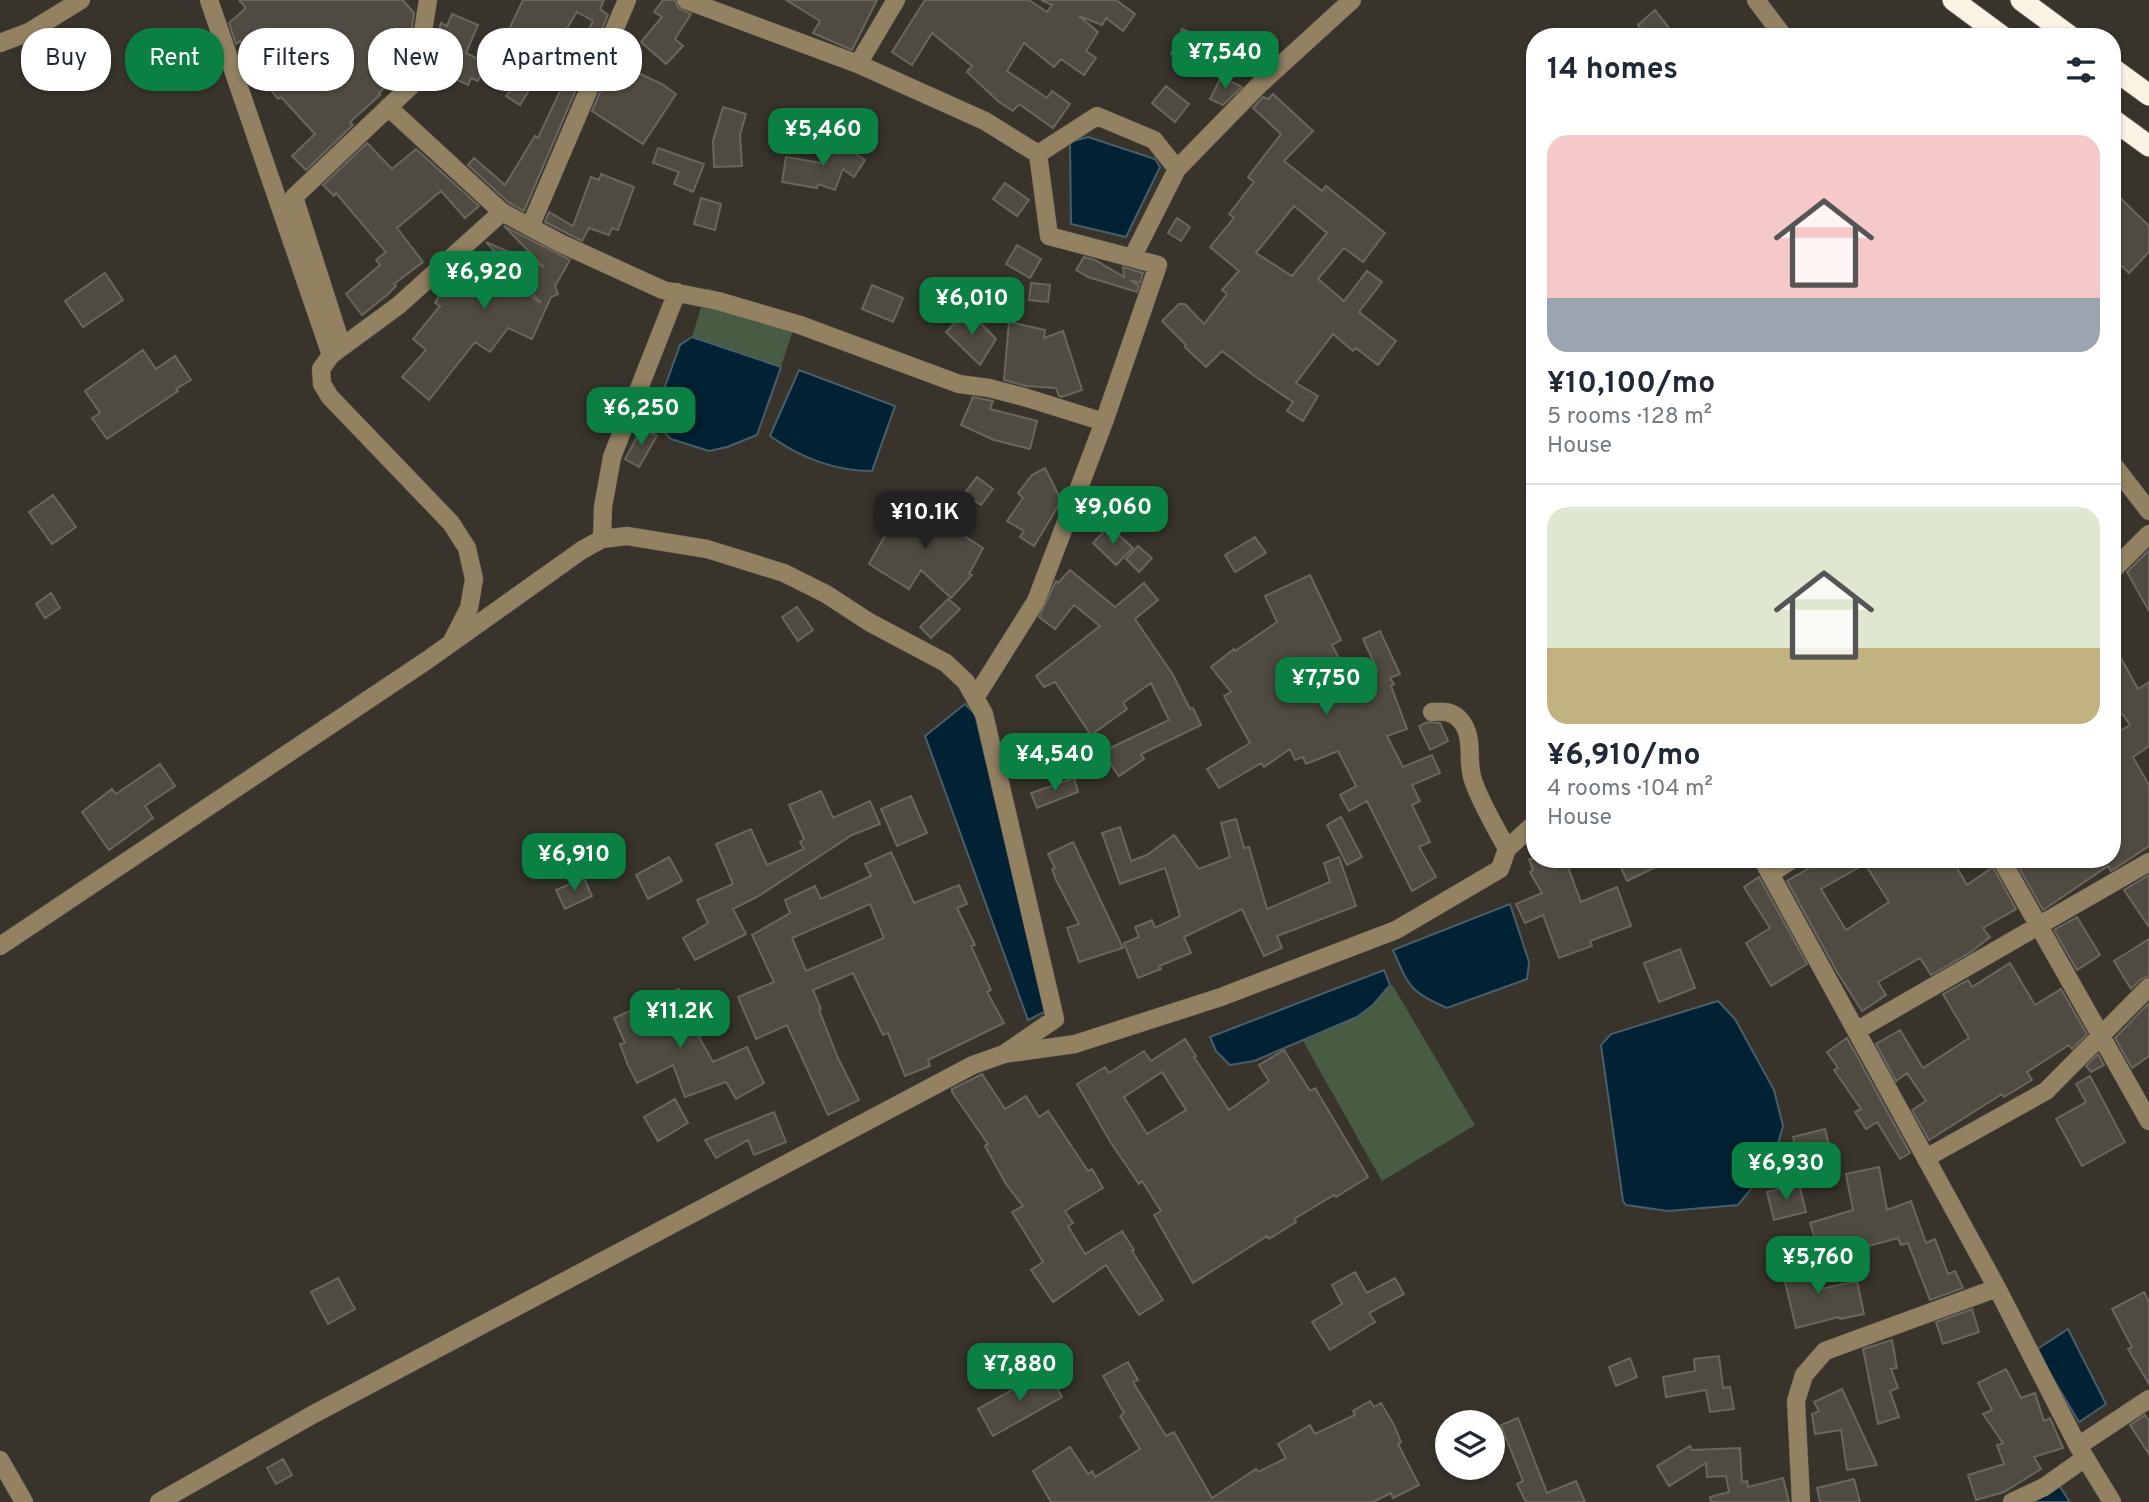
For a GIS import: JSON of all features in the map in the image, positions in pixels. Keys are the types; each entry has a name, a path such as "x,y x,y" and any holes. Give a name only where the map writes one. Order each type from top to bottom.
{"highway":[{"path":"1953,0 1991,28"},
{"path":"2021,0 2059,28"},
{"path":"2121,75 2149,95"},
{"path":"2121,126 2149,146"}],"street":[{"path":"0,43 29,32 81,0"},
{"path":"209,0 337,351"},
{"path":"337,351 294,197 415,82 428,0"},
{"path":"530,227 627,0"},
{"path":"686,0 858,64 985,121 1038,154"},
{"path":"858,64 896,0"},
{"path":"1132,258 1177,170 1260,84 1352,0"},
{"path":"1756,0 1777,28"},
{"path":"388,107 502,212 663,290 718,301 800,325 958,384 1024,397 1104,422"},
{"path":"1038,154 1097,116 1154,140 1177,170"},
{"path":"975,698 1036,601 1104,422 1158,265 1049,236 1038,154"},
{"path":"451,644 469,608 474,579 467,548 451,523 330,397 322,384 321,369 337,351 399,305 502,212"},
{"path":"602,539 603,507 612,457 677,292"},
{"path":"2121,475 2149,511"},
{"path":"2121,562 2149,534"},
{"path":"0,946 451,644 582,550 602,539 627,536 708,549 785,573 946,663 966,682 984,714 1055,1019 1004,1054"},
{"path":"1432,712 1448,711 1462,722 1470,740 1472,777 1507,849"},
{"path":"159,1502 312,1415 973,1065 1004,1054 1074,1044 1221,997 1396,930 1500,869 1507,849 1526,831"},
{"path":"1856,1031 2149,862"},
{"path":"1767,868 1997,1288 2082,1452 2112,1502"},
{"path":"2006,868 2149,1121"},
{"path":"1926,1158 2046,1091 2149,987"},
{"path":"1801,1502 1796,1401 1804,1375 1825,1352 1997,1288"},
{"path":"2012,1502 2044,1487 2082,1452 2149,1399"},
{"path":"0,1460 24,1502"}],"green space":[{"path":"707,288 797,318 781,367 692,337"},
{"path":"1390,985 1475,1125 1382,1181 1303,1041 1357,1017 1373,1005"}],"water":[{"path":"1088,137 1155,159 1160,167 1126,237 1071,224 1070,142"},
{"path":"692,337 781,367 757,435 709,451 671,439 656,424 654,417 680,345"},
{"path":"799,370 895,406 872,471 844,469 818,462 770,436"},
{"path":"965,704 975,714 1046,1011 1028,1020 925,736"},
{"path":"1510,904 1529,962 1527,979 1447,1008 1412,987 1393,950"},
{"path":"1384,970 1390,985 1373,1005 1357,1017 1254,1061 1230,1065 1216,1051 1210,1037"},
{"path":"1718,1001 1735,1019 1774,1090 1783,1126 1773,1161 1738,1205 1668,1211 1626,1205 1623,1201 1601,1045 1611,1034"},
{"path":"2068,1329 2106,1404 2079,1422 2036,1350"},
{"path":"2058,1484 2070,1502 2028,1502"}],"building":[{"path":"239,0 403,0 414,13 412,28 368,28 368,91 381,91 380,95 350,122 353,125 306,170 292,156 315,134 281,97 278,99 272,91 354,91 354,28 238,28 236,44 229,23 246,8"},
{"path":"523,0 604,0 600,9 608,15 602,28 590,28 593,21 577,12 567,28 510,28"},
{"path":"663,0 675,0 678,8 691,14 675,39 683,46 666,64 642,43 662,17 654,12"},
{"path":"786,0 877,0 852,50 813,33 820,21"},
{"path":"925,0 1029,0 1047,12 1052,5 1041,0 1116,0 1135,14 1123,31 1106,18 1102,25 1079,16 1098,32 1086,51 1096,58 1084,75 1061,59 1054,67 1024,43 1007,71 1047,98 1052,91 1070,104 1053,128 1019,104 1013,111 999,102 967,72 972,66 932,33 912,65 892,52"},
{"path":"1655,10 1669,28 1640,28 1638,25"},
{"path":"452,14 478,25 466,53 477,58 477,81 471,78 468,85 463,83 463,28 440,28 441,23 447,26"},
{"path":"1182,29 1213,42 1202,67 1171,54"},
{"path":"642,75 676,94 643,144 592,111 600,91 642,91"},
{"path":"1221,77 1242,87 1223,105 1210,99"},
{"path":"1166,86 1189,104 1175,122 1152,103"},
{"path":"510,91 529,91 520,105 506,96"},
{"path":"560,91 575,91 524,211 509,203 468,165 474,158 505,185 535,136 538,138"},
{"path":"1273,94 1313,131 1284,161 1322,191 1326,186 1385,233 1363,262 1344,248 1318,279 1344,301 1367,271 1382,282 1359,312 1396,341 1378,365 1356,348 1353,351 1333,334 1296,383 1318,396 1303,421 1287,411 1293,402 1222,351 1206,367 1162,321 1179,304 1185,304 1204,324 1227,294 1222,290 1239,271 1210,247 1234,218 1229,214 1254,182 1248,177 1281,134 1253,108 1263,97 1268,99","holes":["1294,206 1327,233 1292,276 1256,253"]},
{"path":"723,107 746,114 740,135 742,166 714,167 713,141"},
{"path":"836,141 865,160 854,177 843,169 835,190 818,184 817,188 782,182 786,157 821,163"},
{"path":"367,143 392,169 416,149 479,206 465,218 441,191 397,228 423,262 394,284 396,286 387,295 362,315 346,294 380,265 376,260 386,252 336,193 334,196 323,185"},
{"path":"658,148 704,164 693,192 674,184 679,172 653,163"},
{"path":"601,174 634,187 618,230 612,228 609,235 589,228 582,241 545,222 549,212 573,226 591,177 599,180"},
{"path":"1005,183 1029,200 1017,216 993,199"},
{"path":"701,198 721,204 715,230 694,224"},
{"path":"2121,199 2149,226 2149,252 2129,273 2121,265"},
{"path":"1177,218 1190,227 1181,241 1168,233"},
{"path":"504,226 570,260 555,286 558,294 551,297 532,339 508,328 490,352 475,342 429,400 402,377 426,350 413,339 440,306 435,303 451,273 469,257 541,303 486,242 544,267"},
{"path":"1017,245 1041,259 1030,278 1006,264"},
{"path":"1084,257 1095,260 1124,277 1123,267 1143,273 1140,283 1130,280 1139,286 1137,292 1088,277 1076,270"},
{"path":"105,273 123,300 83,327 65,301"},
{"path":"1031,283 1050,285 1048,302 1029,300"},
{"path":"872,285 903,298 893,322 862,309"},
{"path":"968,310 996,339 980,365 946,332"},
{"path":"1009,322 1045,330 1044,338 1063,331 1082,390 1062,397 1056,388 1026,386 1004,380"},
{"path":"143,350 156,369 175,356 191,380 107,439 92,418 100,413 85,391"},
{"path":"973,397 993,401 990,409 1037,421 1030,449 994,440 961,425"},
{"path":"642,428 657,436 639,467 625,459"},
{"path":"1045,468 1058,494 1063,498 1034,546 1020,537 1024,531 1007,521 1023,498 1018,493 1032,475"},
{"path":"977,477 993,489 981,505 964,494"},
{"path":"53,495 76,527 52,544 29,512"},
{"path":"906,498 983,548 969,574 972,575 951,598 921,570 909,589 869,564"},
{"path":"1109,526 1133,548 1116,565 1093,543"},
{"path":"1255,537 1266,553 1235,572 1225,555"},
{"path":"1138,546 1152,558 1139,572 1126,559"},
{"path":"2149,550 2149,611 2127,572"},
{"path":"1070,570 1115,607 1144,583 1158,600 1135,619 1173,675 1201,725 1141,754 1144,759 1119,776 1102,752 1169,720 1151,683 1123,703 1127,709 1091,735 1055,682 1044,687 1036,676 1100,626 1074,605 1055,629 1039,617 1056,581 1058,583"},
{"path":"1310,575 1341,640 1332,645 1351,681 1377,669 1363,639 1380,631 1400,674 1390,678 1394,684 1391,686 1407,729 1387,736 1403,767 1432,755 1440,773 1412,785 1420,801 1412,805 1430,842 1419,847 1436,877 1412,891 1367,801 1349,811 1340,795 1356,786 1338,751 1306,764 1303,757 1295,760 1290,749 1264,767 1261,763 1219,788 1207,769 1250,743 1224,696 1231,692 1211,667 1277,622 1265,596"},
{"path":"51,593 60,608 45,618 36,604"},
{"path":"948,599 960,609 931,638 920,627"},
{"path":"797,607 813,630 798,641 782,617"},
{"path":"2121,658 2138,689 2149,682 2149,746 2133,757 2149,785 2149,846 2121,864 2121,730 2130,725 2121,712"},
{"path":"1428,722 1440,723 1448,741 1430,750 1419,726"},
{"path":"160,764 175,786 145,806 153,818 109,850 82,812 112,789 116,794"},
{"path":"1074,778 1078,792 1037,808 1031,793"},
{"path":"821,791 833,818 870,801 880,824 852,835 757,897 733,909 746,934 695,960 683,938 708,923 697,900 733,884 716,844 751,829 767,865 804,849 800,842 804,839 789,805"},
{"path":"911,796 927,833 897,846 881,809"},
{"path":"1341,817 1362,857 1347,865 1327,825"},
{"path":"1236,819 1244,848 1249,847 1267,909 1330,882 1324,863 1339,857 1356,906 1277,936 1282,948 1264,956 1242,909 1184,937 1191,953 1138,978 1124,943 1139,937 1135,927 1152,920 1155,928 1180,916 1165,868 1120,884 1102,833 1120,827 1131,861 1147,855 1174,835 1199,869 1230,857 1221,823"},
{"path":"1073,842 1123,948 1079,962 1067,928 1079,924 1056,880 1052,869 1055,868 1048,854"},
{"path":"891,852 914,903 959,885 967,904 957,908 975,945 971,946 991,990 987,992 1004,1023 928,1060 930,1066 905,1076 888,1033 883,1035 853,973 813,990 838,1058 859,1100 828,1115 787,1025 756,1039 738,997 774,982 752,935 790,913 785,900 815,886 821,899 871,876 865,864","holes":["870,904 884,938 806,971 792,938"]},
{"path":"669,857 682,881 648,899 636,875"},
{"path":"1532,868 1568,868 1581,902 1617,887 1631,926 1590,941 1592,946 1559,958 1543,915 1525,923 1516,904 1542,893 1530,872"},
{"path":"1621,868 1654,868 1627,881"},
{"path":"1809,868 1858,868 1821,889 1846,930 1889,902 1868,868 1957,868 1967,885 1994,868 2016,909 1983,928 1990,937 1971,952 1931,975 1920,958 1878,982 1886,995 1862,1011 1837,972 1787,881"},
{"path":"2019,868 2105,868 2043,910"},
{"path":"2149,875 2149,927 2124,890"},
{"path":"1759,877 1807,964 1771,986 1746,943 1770,928 1744,887"},
{"path":"584,878 592,896 565,909 556,890"},
{"path":"2077,917 2100,955 2077,970 2054,930"},
{"path":"2149,939 2149,976 2141,979 2131,989 2114,961"},
{"path":"1680,949 1695,988 1659,1002 1644,963"},
{"path":"2010,963 2035,1005 2061,989 2087,1034 2072,1049 2069,1045 2027,1072 2032,1080 2004,1097 2002,1094 1929,1140 1912,1110 1926,1101 1907,1073 1896,1081 1876,1044 1900,1030 1923,1068 1969,1038 1943,994 1968,980 1972,987"},
{"path":"679,989 687,1008 684,1010 713,1062 747,1047 764,1083 736,1099 726,1082 685,1097 673,1065 637,1083 620,1044 625,1043 614,1018"},
{"path":"2149,1003 2149,1056 2132,1068 2115,1038"},
{"path":"1847,1038 1910,1153 1900,1159 1877,1122 1866,1129 1855,1112 1861,1109 1834,1070 1838,1068 1827,1052"},
{"path":"1185,1039 1229,1110 1269,1081 1259,1065 1284,1050 1310,1091 1315,1088 1368,1177 1294,1219 1296,1222 1269,1239 1267,1236 1193,1283 1154,1215 1161,1211 1142,1181 1139,1184 1111,1143 1077,1084 1105,1067 1109,1073 1144,1051 1151,1061","holes":["1162,1072 1186,1110 1147,1134 1124,1097"]},
{"path":"2098,1054 2104,1065 2091,1072 2086,1066"},
{"path":"982,1074 1005,1109 1026,1096 1039,1117 1048,1111 1088,1171 1092,1169 1103,1188 1065,1211 1073,1223 1068,1226 1085,1254 1122,1231 1163,1300 1139,1315 1106,1265 1053,1302 1031,1270 1043,1262 1012,1212 1023,1206 1006,1184 985,1146 988,1144 952,1092 952,1089"},
{"path":"2090,1076 2125,1142 2082,1166 2056,1119 2086,1102 2076,1084"},
{"path":"675,1099 688,1123 658,1141 644,1117"},
{"path":"774,1112 786,1142 754,1155 748,1140 716,1158 705,1140"},
{"path":"1825,1129 1836,1173 1804,1181 1793,1137"},
{"path":"1879,1167 1887,1210 1911,1201 1926,1243 1935,1239 1948,1274 1955,1271 1963,1288 1930,1300 1908,1243 1901,1245 1898,1238 1861,1248 1860,1242 1820,1254 1810,1223 1853,1210 1846,1174"},
{"path":"1799,1184 1806,1212 1774,1220 1767,1192"},
{"path":"1812,1257 1821,1289 1857,1281 1864,1314 1840,1319 1839,1317 1796,1328 1781,1265"},
{"path":"1355,1272 1367,1293 1395,1278 1404,1294 1369,1313 1375,1322 1330,1350 1312,1322 1342,1304 1332,1285"},
{"path":"338,1278 355,1309 328,1324 311,1292"},
{"path":"2144,1292 2149,1302 2149,1384 2128,1349 2132,1347 2112,1309"},
{"path":"1972,1309 1979,1332 1943,1344 1936,1322"},
{"path":"1892,1340 1897,1368 1891,1369 1898,1388 1890,1391 1899,1417 1878,1424 1863,1349"},
{"path":"1719,1356 1723,1388 1730,1387 1734,1409 1710,1412 1706,1390 1666,1397 1663,1377 1695,1371 1694,1359"},
{"path":"1630,1358 1637,1377 1616,1386 1609,1367"},
{"path":"1128,1362 1138,1380 1133,1382 1166,1436 1174,1432 1212,1498 1256,1469 1258,1472 1286,1458 1278,1444 1310,1425 1315,1434 1355,1415 1353,1411 1370,1401 1374,1407 1381,1403 1394,1425 1401,1442 1398,1444 1419,1485 1393,1498 1391,1493 1373,1502 1051,1502 1033,1471 1070,1447 1088,1474 1092,1471 1095,1477 1140,1449 1120,1416 1124,1413 1103,1376"},
{"path":"2006,1369 2021,1398 2035,1393 2044,1421 2050,1418 2063,1448 2034,1457 2041,1469 2004,1492 1976,1500 1968,1475 2004,1464 1997,1445 2003,1443 1983,1414 1992,1410 1978,1383"},
{"path":"1048,1370 1062,1397 993,1436 978,1409"},
{"path":"1842,1389 1877,1465 1847,1470 1841,1430 1815,1434 1812,1414 1819,1411 1814,1402"},
{"path":"2145,1415 2149,1421 2149,1454 2130,1425"},
{"path":"1518,1418 1547,1493 1576,1481 1585,1502 1526,1502 1517,1484 1523,1481 1505,1435 1505,1423"},
{"path":"1690,1446 1692,1450 1740,1448 1742,1482 1747,1481 1748,1487 1783,1478 1789,1502 1711,1502 1710,1497 1729,1492 1726,1476 1707,1477 1706,1463 1669,1486 1657,1466"},
{"path":"283,1459 292,1475 276,1484 267,1468"},
{"path":"1854,1479 1860,1502 1820,1502 1817,1488"}]}
